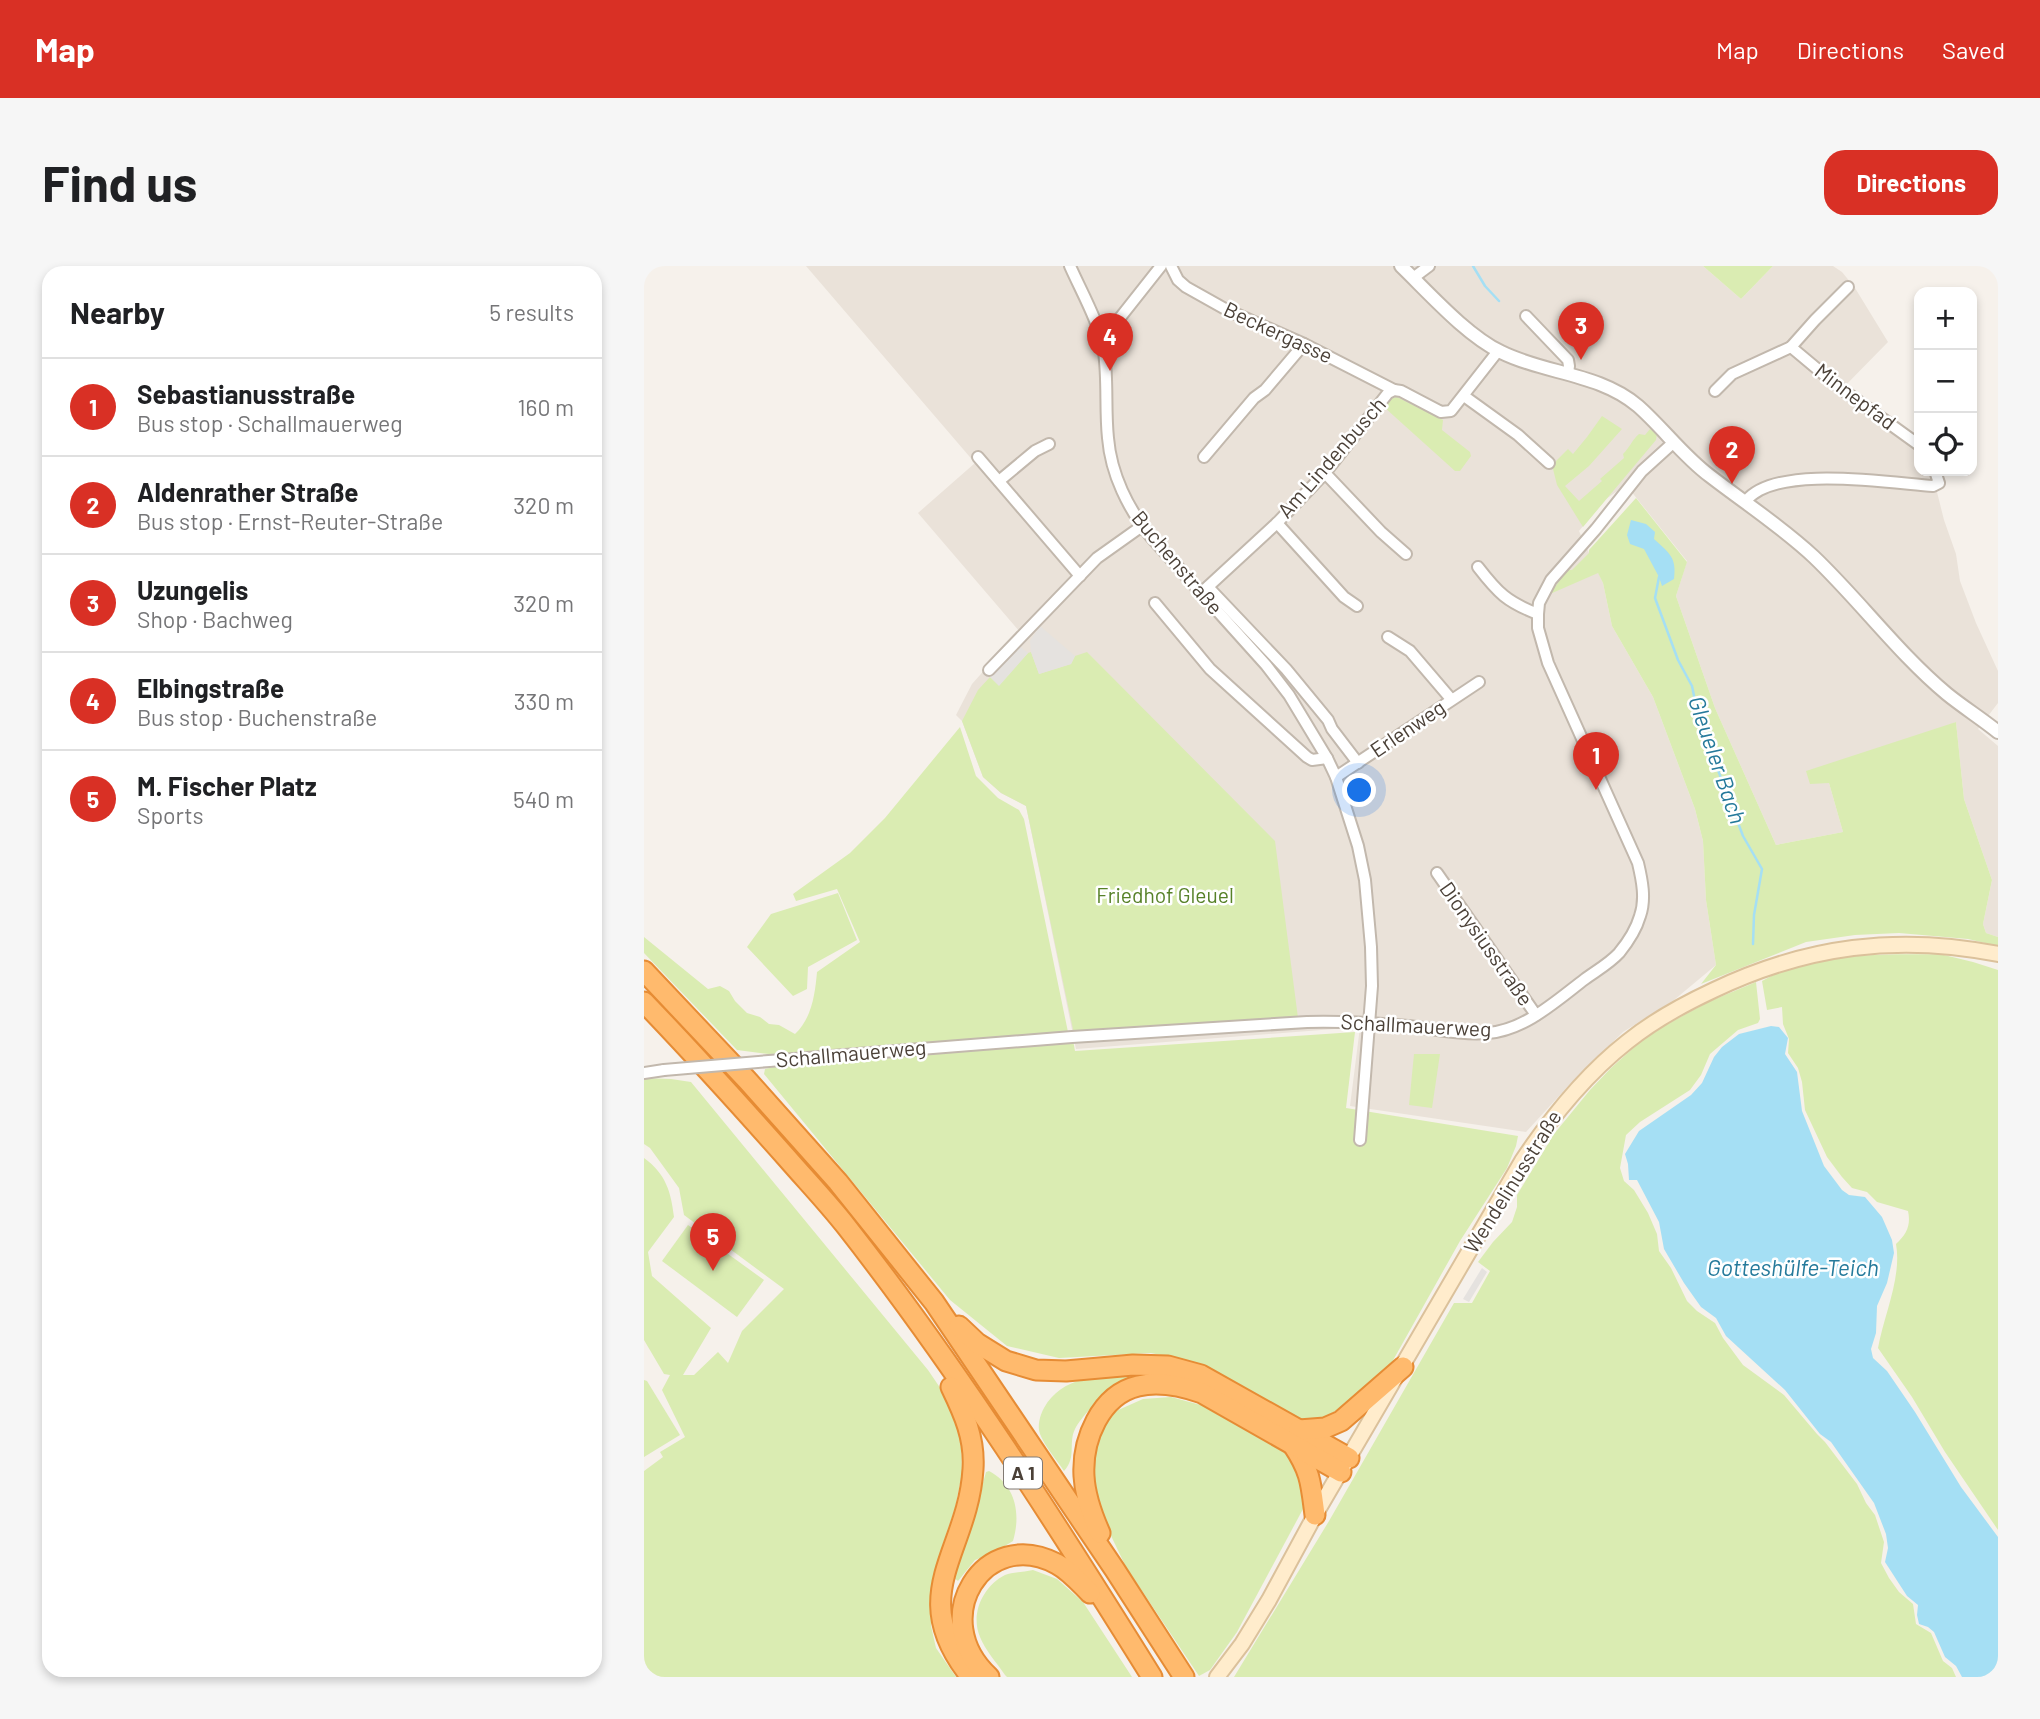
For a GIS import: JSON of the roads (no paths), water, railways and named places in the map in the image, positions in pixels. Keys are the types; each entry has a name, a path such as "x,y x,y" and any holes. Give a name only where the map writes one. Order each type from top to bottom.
{"highway":[{"name":"A 1","path":"644,971 838,1182 934,1302 1184,1677"},
{"name":"A 1","path":"644,1002 719,1081 845,1225 923,1329 1032,1488 1152,1677"},
{"path":"934,1302 977,1343 1006,1362 1036,1370 1066,1371 1168,1366 1201,1375 1345,1465"},
{"path":"923,1329 967,1419 973,1444 970,1495 944,1576 939,1612 946,1638 956,1658 971,1677"},
{"path":"1115,1570 1089,1507 1084,1476 1085,1448 1093,1425 1103,1410 1119,1395 1138,1386 1182,1386 1295,1436 1340,1421 1403,1367"},
{"path":"1295,1436 1309,1475 1315,1515"},
{"path":"989,1677 968,1649 962,1627 962,1610 967,1591 981,1572 995,1562 1013,1556 1034,1557 1057,1564 1075,1577 1117,1621"}],"main road":[{"name":"Wendelinusstraße","path":"1218,1676 1269,1600 1315,1515 1495,1206 1543,1130 1592,1073 1628,1041 1695,999 1777,964 1819,953 1897,944 1934,945 1998,954"}],"street":[{"name":"Buchenstraße","path":"1070,266 1101,337 1106,370 1108,440 1122,492 1142,526 1204,591 1286,669 1328,720 1332,730 1358,763"},
{"name":"Beckergasse","path":"1171,266 1178,280 1186,287 1227,310 1304,344 1394,390"},
{"path":"1401,266 1457,320 1499,351 1618,392 1637,405 1691,461 1793,538 1946,693 1998,732"},
{"path":"1413,278 1429,266"},
{"path":"1101,337 1108,332 1154,268"},
{"path":"1715,391 1732,374 1791,347 1848,287"},
{"path":"1526,316 1568,360 1568,373"},
{"path":"1204,457 1304,344"},
{"name":"Minnepfad","path":"1791,347 1848,394 1914,441"},
{"name":"Am Lindenbusch","path":"1204,591 1325,473 1388,393 1401,391 1447,413 1464,396 1499,351"},
{"path":"1464,396 1518,435 1549,463"},
{"name":"Schallmauerweg","path":"644,1073 1072,1037 1307,1022 1342,1021 1457,1033 1486,1033 1517,1026 1536,1015 1617,955 1630,938 1641,915 1643,897 1638,863 1548,663 1540,636 1539,603 1550,580 1592,535 1642,471 1674,442"},
{"path":"999,481 1035,451 1049,444"},
{"path":"978,457 1080,576"},
{"path":"1325,473 1381,532 1390,537 1406,554"},
{"path":"1746,501 1751,494 1764,488 1815,478 1933,486 1939,483 1937,476"},
{"path":"1276,523 1343,597 1357,606"},
{"path":"989,670 1105,551 1142,526"},
{"path":"1478,567 1509,601 1538,614"},
{"name":"Buchenstraße","path":"1204,591 1281,685 1327,758 1354,829 1366,890 1372,986 1360,1140"},
{"name":"Buchenstraße","path":"1155,603 1210,669 1248,704 1307,757 1312,760 1327,758"},
{"path":"1388,636 1410,651 1451,699"},
{"name":"Erlenweg","path":"1336,777 1479,682"},
{"name":"Dionysiusstraße","path":"1437,873 1536,1015"}],"water":[{"path":"1631,520 1646,524 1655,532 1654,539 1673,560 1674,579 1662,586 1644,549 1630,544 1627,535"},
{"name":"Gotteshülfe-Teich","path":"1771,1026 1779,1027 1788,1038 1785,1054 1797,1072 1802,1111 1824,1166 1842,1190 1849,1195 1865,1197 1882,1217 1892,1240 1894,1253 1887,1283 1877,1306 1876,1333 1871,1349 1873,1358 1887,1371 1961,1487 1998,1537 1998,1677 1962,1677 1956,1666 1945,1657 1934,1632 1919,1624 1918,1605 1907,1596 1885,1562 1888,1548 1886,1534 1874,1503 1831,1442 1820,1434 1785,1390 1726,1336 1716,1318 1701,1307 1664,1249 1659,1222 1637,1180 1629,1180 1625,1154 1639,1131 1691,1095 1702,1083 1714,1057 1722,1047 1739,1034"}],"waterway":[{"name":"Gleueler Bach","path":"1473,266 1485,286 1499,301"},
{"name":"Gleueler Bach","path":"1659,577 1655,598 1678,660 1692,686 1699,720 1743,836 1762,869 1754,915 1753,944"}],"place":[{"name":"Uzungelis","path":"1581,360"},
{"name":"Elbingstraße","path":"1110,371"},
{"name":"Aldenrather Straße","path":"1732,484"},
{"name":"Sebastianusstraße","path":"1596,790"},
{"name":"M. Fischer Platz","path":"713,1271"}],"park label":[{"name":"Friedhof Gleuel","path":"1165,896"}]}
